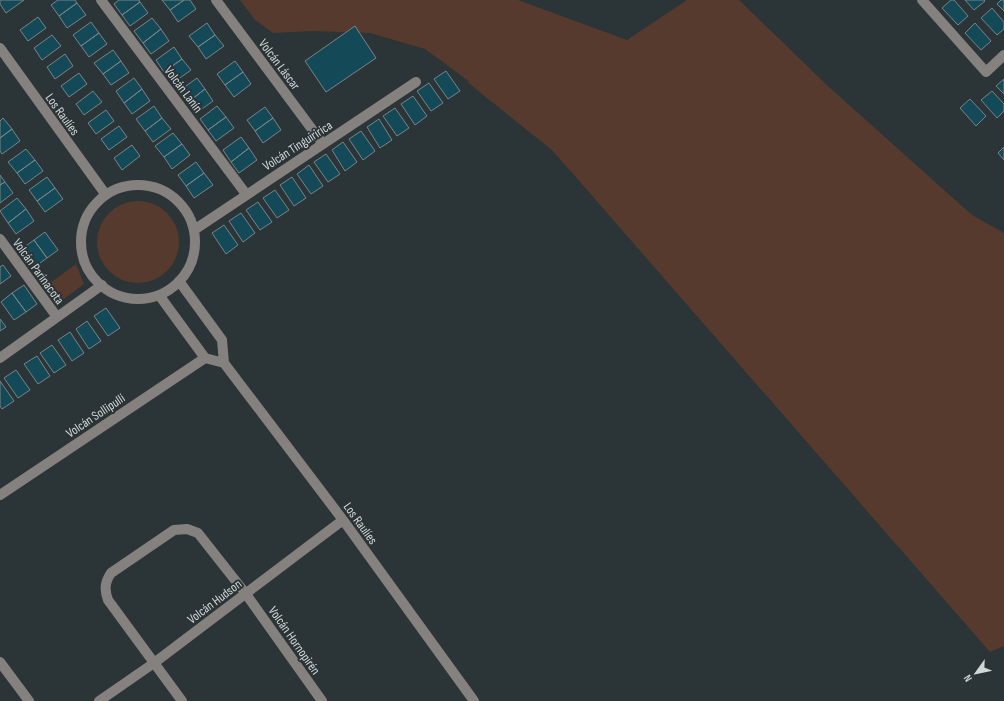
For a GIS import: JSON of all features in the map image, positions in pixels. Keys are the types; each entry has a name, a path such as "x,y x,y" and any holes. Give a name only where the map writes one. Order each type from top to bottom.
{"street":[{"name":"Volcán Lanín","path":"101,0 246,194"},
{"name":"Volcán Láscar","path":"216,0 323,144"},
{"path":"922,0 986,72 1004,55"},
{"name":"Los Raulíes","path":"0,48 4,62 106,195"},
{"name":"Volcán Tinguiririca","path":"194,230 416,82"},
{"path":"138,185 155,187 162,190 183,206 194,230 195,248 190,267 179,281 168,291 159,295 145,298 118,295 102,285 95,278 85,262 82,234 84,224 93,207 106,195 121,187 138,185"},
{"name":"Volcán Parinacota","path":"0,239 57,317"},
{"path":"159,295 205,358 224,363 222,340 179,281"},
{"path":"0,358 102,285"},
{"name":"Volcán Sollipulli","path":"0,495 205,358"},
{"name":"Los Raulíes","path":"224,363 343,520 474,701"},
{"name":"Volcán Hudson","path":"99,701 154,663 343,520"},
{"name":"Volcán Hornopirén","path":"182,701 108,600 105,586 111,573 174,530 186,529 198,533 246,594 322,701"},
{"path":"0,662 29,701"}],"shaded area":[{"path":"240,0 518,0 627,40 687,0 739,0 829,87 972,215 1004,233 1004,646 990,652 553,151 466,81 470,82 425,49 370,33 313,31 273,33 255,20"},
{"path":"130,201 146,201 161,208 172,219 179,234 179,250 176,258 167,271 154,280 146,283 130,283 115,276 104,265 97,250 97,234 104,219 115,208"},
{"path":"76,264 84,284 57,304 46,286"}],"building":[{"path":"0,0 24,0 6,13 0,4"},
{"path":"58,0 75,0 77,3 59,16 51,5"},
{"path":"119,0 139,0 140,2 122,15 114,4"},
{"path":"162,0 184,0 170,10"},
{"path":"184,0 190,0 196,9 178,22 170,10"},
{"path":"951,0 954,0 968,16 958,25 942,8"},
{"path":"965,0 984,0 985,1 974,10"},
{"path":"1001,0 1004,0 1004,11 997,4"},
{"path":"140,2 148,13 130,26 122,15"},
{"path":"77,3 86,15 67,28 59,16"},
{"path":"992,8 1004,22 1004,29 997,35 981,18"},
{"path":"38,17 46,28 28,41 20,30"},
{"path":"152,18 161,29 143,43 134,31"},
{"path":"91,22 99,33 81,46 73,35"},
{"path":"207,23 215,35 198,47 189,36"},
{"path":"975,23 991,41 981,50 965,33"},
{"path":"355,26 376,58 326,92 305,61"},
{"path":"161,29 169,41 151,54 143,43"},
{"path":"99,33 107,44 89,57 81,46"},
{"path":"52,35 61,46 42,60 34,48"},
{"path":"215,35 224,46 206,59 198,47"},
{"path":"174,47 182,59 164,72 156,60"},
{"path":"113,50 121,61 103,74 94,63"},
{"path":"65,54 73,66 55,79 47,67"},
{"path":"182,59 191,70 173,83 164,72"},
{"path":"121,61 129,73 111,85 103,74"},
{"path":"235,61 243,72 225,85 217,74"},
{"path":"446,71 460,91 448,99 434,79"},
{"path":"243,72 251,84 234,97 225,85"},
{"path":"79,73 87,84 69,97 61,86"},
{"path":"134,78 142,89 124,103 116,91"},
{"path":"197,78 205,89 187,103 179,91"},
{"path":"1004,79 1004,94 996,86"},
{"path":"429,83 443,103 431,111 417,91"},
{"path":"142,89 150,101 132,114 124,103"},
{"path":"205,89 213,101 195,114 187,103"},
{"path":"93,91 102,102 84,115 76,104"},
{"path":"992,91 1004,104 1004,111 997,118 981,100"},
{"path":"413,96 427,116 415,125 401,104"},
{"path":"970,99 986,116 976,126 960,108"},
{"path":"154,106 162,118 145,131 136,119"},
{"path":"217,106 226,117 208,130 200,119"},
{"path":"265,107 273,118 255,131 247,120"},
{"path":"395,108 409,128 397,136 383,116"},
{"path":"106,110 114,121 96,134 88,123"},
{"path":"226,117 234,128 216,141 208,130"},
{"path":"3,118 12,129 0,138 0,121"},
{"path":"162,118 171,129 153,142 145,131"},
{"path":"273,118 281,130 263,143 255,131"},
{"path":"379,119 392,140 380,148 367,127"},
{"path":"119,126 127,137 109,150 101,139"},
{"path":"12,129 20,141 2,154 0,151 0,138"},
{"path":"361,131 375,151 363,160 349,139"},
{"path":"173,133 182,144 164,157 155,146"},
{"path":"241,137 249,148 231,162 223,150"},
{"path":"343,142 357,162 345,171 332,150"},
{"path":"182,144 190,155 172,169 164,157"},
{"path":"132,145 140,156 122,170 114,158"},
{"path":"1004,147 1004,160 998,153"},
{"path":"249,148 257,160 239,173 231,162"},
{"path":"26,149 35,160 17,173 8,162"},
{"path":"326,154 340,174 328,182 314,162"},
{"path":"35,160 43,171 25,184 17,173"},
{"path":"196,162 204,173 186,186 178,175"},
{"path":"309,165 323,186 311,194 297,174"},
{"path":"204,173 213,185 194,198 186,186"},
{"path":"0,175 5,182 0,185"},
{"path":"47,177 55,188 37,201 29,190"},
{"path":"292,177 306,198 294,206 280,185"},
{"path":"5,182 13,193 0,203 0,185"},
{"path":"55,188 63,199 45,212 37,201"},
{"path":"275,190 289,210 277,218 263,198"},
{"path":"17,198 26,209 8,223 0,211"},
{"path":"258,202 272,222 260,230 246,210"},
{"path":"26,209 34,221 16,234 8,223"},
{"path":"241,213 255,233 243,242 229,221"},
{"path":"224,225 238,245 226,254 212,233"},
{"path":"45,232 58,250 47,258 34,240"},
{"path":"34,240 47,258 36,266 23,248"},
{"path":"3,265 11,276 0,284 0,267"},
{"path":"24,285 37,304 26,312 12,293"},
{"path":"12,293 26,312 14,320 1,302"},
{"path":"106,308 120,328 108,336 94,316"},
{"path":"0,319 6,327 0,331"},
{"path":"87,321 101,341 89,349 76,329"},
{"path":"70,332 84,353 72,361 58,340"},
{"path":"52,345 66,365 54,373 40,353"},
{"path":"37,356 50,376 38,384 24,364"},
{"path":"16,370 30,390 18,398 4,378"},
{"path":"0,381 14,401 2,409 0,406"}]}
